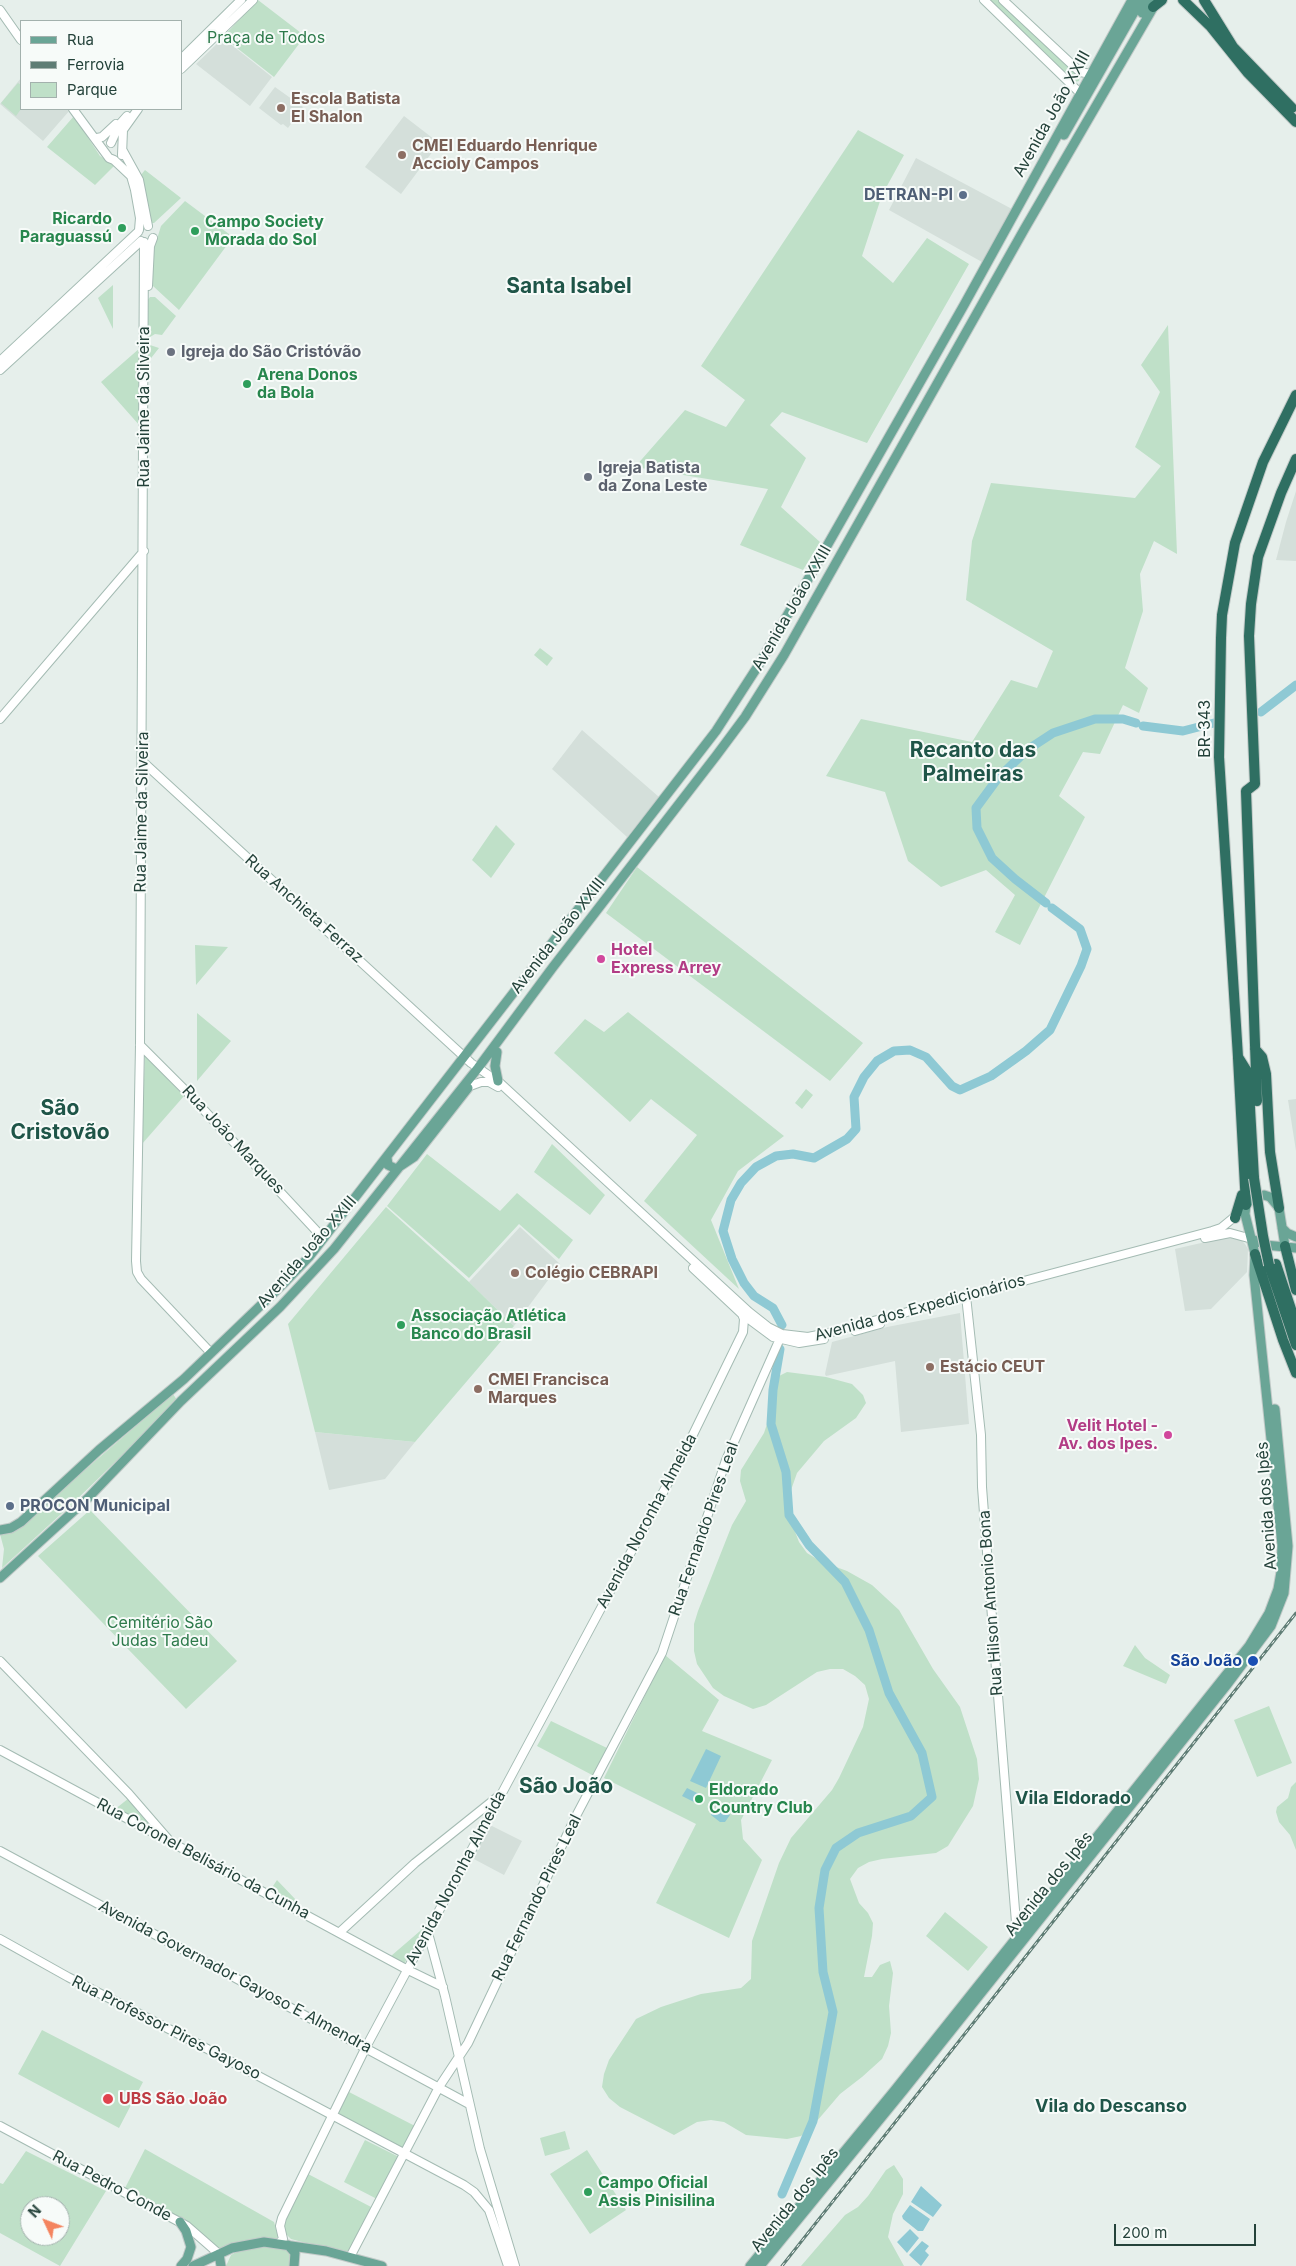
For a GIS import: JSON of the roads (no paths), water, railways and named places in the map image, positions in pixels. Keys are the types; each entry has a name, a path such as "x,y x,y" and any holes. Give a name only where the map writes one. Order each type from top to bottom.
{"highway":[{"path":"1153,2 1162,0"},
{"path":"1179,0 1214,24"},
{"path":"1184,0 1214,24 1296,113"},
{"path":"1204,0 1214,24 1248,73 1296,122"},
{"path":"1210,0 1214,24"},
{"name":"BR-343","path":"1254,1103 1248,1073 1238,1057 1219,758 1222,615 1235,543 1263,462 1296,395"},
{"path":"1296,458 1258,557 1251,604 1249,636 1255,784 1246,791 1255,1049 1254,1103 1257,1177 1263,1236 1296,1324"},
{"path":"1255,1049 1262,1057 1266,1074 1270,1152 1279,1208"},
{"path":"1238,1057 1246,1206"},
{"path":"1235,1218 1241,1202 1244,1172"},
{"path":"1285,1246 1296,1290"},
{"path":"1255,1254 1283,1340 1296,1373"},
{"path":"1290,1267 1291,1259 1296,1255"},
{"path":"1273,1265 1296,1345"}],"main road":[{"path":"182,58 242,0"},
{"path":"182,68 253,0"},
{"path":"984,0 1083,95 1141,0"},
{"path":"1003,0 1080,72 1091,74"},
{"name":"Avenida João XXIII","path":"0,1530 16,1526 43,1500 184,1379 286,1282 377,1171 732,710 1083,95 1091,74 1132,0"},
{"name":"Avenida João XXIII","path":"1025,228 1060,158 1097,93 1153,2"},
{"name":"Avenida João XXIII","path":"1,1578 88,1498 192,1391 280,1307 334,1248 396,1169 480,1069 503,1034 553,967 730,737 784,655 1153,2"},
{"path":"0,10 20,39"},
{"path":"74,110 111,157 131,176 140,218 139,231 142,241"},
{"path":"132,111 119,124 106,150 111,157 120,158 123,149 123,130 137,110"},
{"path":"94,136 105,134 132,111"},
{"path":"94,136 111,143 117,142 123,149 139,180 148,226 154,231 150,246 148,284 145,298"},
{"path":"0,361 139,231 148,226"},
{"path":"142,241 149,242 153,238"},
{"path":"0,370 142,241"},
{"name":"Rua Jaime da Silveira","path":"142,241 145,298 144,551 137,1272 141,1279 211,1353"},
{"path":"840,523 846,524 848,528 845,545"},
{"path":"0,719 144,551"},
{"path":"730,737 723,738 720,734 732,710"},
{"path":"699,779 702,770 712,755 709,748 702,750"},
{"name":"Rua Anchieta Ferraz","path":"142,761 480,1069"},
{"path":"552,944 556,950 563,954"},
{"path":"540,959 549,960 553,967"},
{"path":"470,1086 481,1082 496,1083 495,1066 497,1052 503,1034"},
{"name":"Rua João Marques","path":"140,1045 188,1093 323,1238"},
{"path":"387,1158 388,1166 396,1169 420,1152 470,1086 480,1069 497,1052"},
{"name":"Avenida dos Expedicionários","path":"480,1069 759,1324"},
{"name":"Avenida dos Expedicionários","path":"496,1083 742,1314 781,1337 817,1336 1212,1233"},
{"path":"377,1171 383,1174 386,1182"},
{"path":"1212,1233 1235,1218 1251,1199 1264,1195 1270,1198 1279,1208 1285,1246"},
{"path":"1246,1206 1246,1222 1252,1239"},
{"path":"1282,1227 1287,1233 1296,1237"},
{"path":"1270,1245 1277,1238 1282,1227"},
{"path":"1212,1233 1230,1233 1270,1245 1296,1248"},
{"name":"Avenida dos Ipês","path":"750,2266 799,2213 896,2094 1172,1747 1258,1634 1270,1613 1278,1589 1281,1572 1282,1545 1254,1275 1255,1254 1252,1239"},
{"name":"Rua Hilson Antonio Bona","path":"966,1298 980,1435 982,1487 1016,1909 1020,1938"},
{"path":"742,1314 744,1319 743,1332"},
{"path":"743,1332 759,1324"},
{"name":"Avenida Noronha Almeida","path":"284,2244 280,2226 282,2218 366,2048 406,1969 428,1933 683,1454 743,1332"},
{"name":"Rua Fernando Pires Leal","path":"350,2257 439,2087 460,2059 572,1824 662,1653 726,1460 781,1337"},
{"path":"184,1379 185,1387 192,1391"},
{"path":"171,1389 181,1402"},
{"path":"0,1526 15,1521 43,1500"},
{"path":"0,1662 129,1794 171,1842"},
{"name":"Rua Coronel Belisário da Cunha","path":"0,1750 406,1969 443,1987"},
{"path":"340,1932 396,1880 502,1794"},
{"name":"Avenida Governador Gayoso E Almendra","path":"0,1851 469,2104"},
{"path":"1016,1909 1032,1923"},
{"path":"428,1933 443,1987 469,2104 494,2198 515,2266"},
{"name":"Rua Professor Pires Gayoso","path":"0,1940 464,2185 484,2202 494,2218 508,2266"},
{"name":"Rua Pedro Conde","path":"0,2126 180,2222 219,2254"},
{"name":"Avenida dos Ipês","path":"760,2266 799,2213"},
{"path":"180,2222 188,2235 190,2247 190,2254 181,2266"},
{"path":"193,2266 246,2244 264,2242 350,2257 382,2266"},
{"path":"284,2244 295,2254 294,2266"},
{"path":"219,2254 221,2266"}],"water":[{"path":"706,1749 721,1756 706,1788 690,1781"},
{"path":"687,1788 703,1796 698,1804 682,1796"},
{"path":"722,1809 730,1815 725,1822 720,1822 711,1815 712,1811"},
{"path":"921,2186 942,2205 933,2217 911,2202"},
{"path":"910,2205 930,2219 923,2231 918,2231 903,2219 902,2216"},
{"path":"910,2229 919,2238 907,2253 897,2242"},
{"path":"922,2241 929,2246 925,2251 929,2255 921,2266 909,2255"}],"waterway":[{"path":"1261,712 1296,685"},
{"path":"1046,903 992,858 977,828 976,808 998,778 1027,750 1053,733 1095,719 1123,719 1136,723"},
{"path":"1143,726 1183,731 1214,723"},
{"path":"782,1325 773,1308 754,1296 744,1283 732,1259 723,1231 731,1200 741,1183 756,1167 776,1156 793,1154 814,1158 847,1139 856,1129 854,1097 864,1077 877,1061 894,1051 910,1050 926,1057 952,1086 960,1090 991,1076 1026,1051 1050,1030 1081,966 1087,949 1080,929 1052,908"},
{"path":"780,1349 773,1390 771,1424 786,1472 789,1515 809,1545 845,1582 869,1630 889,1693 922,1753 932,1797 911,1816 858,1833 836,1848 825,1870 819,1908 823,1972 833,2012 813,2121 782,2194"}],"railway":[{"path":"782,2266 1296,1613"}],"place":[{"name":"Escola Batista El Shalon","path":"281,108"},
{"name":"CMEI Eduardo Henrique Accioly Campos","path":"402,155"},
{"name":"DETRAN-PI","path":"963,195"},
{"name":"Ricardo Paraguassú","path":"122,228"},
{"name":"Campo Society Morada do Sol","path":"195,231"},
{"name":"Igreja do São Cristóvão","path":"171,352"},
{"name":"Arena Donos da Bola","path":"247,384"},
{"name":"Igreja Batista da Zona Leste","path":"588,477"},
{"name":"Hotel Express Arrey","path":"601,959"},
{"name":"Colégio CEBRAPI","path":"515,1273"},
{"name":"Associação Atlética Banco do Brasil","path":"401,1325"},
{"name":"Estácio CEUT","path":"930,1367"},
{"name":"CMEI Francisca Marques","path":"478,1389"},
{"name":"Velit Hotel - Av. dos Ipes.","path":"1168,1435"},
{"name":"PROCON Municipal","path":"10,1506"},
{"name":"São João","path":"1253,1661"},
{"name":"Eldorado Country Club","path":"699,1799"},
{"name":"UBS São João","path":"108,2099"},
{"name":"Campo Oficial Assis Pinisilina","path":"588,2192"}],"district":[{"name":"Santa Isabel","path":"569,287"},
{"name":"Recanto das Palmeiras","path":"973,763"},
{"name":"São Cristovão","path":"60,1121"},
{"name":"São João","path":"566,1787"},
{"name":"Vila Eldorado","path":"1073,1799"},
{"name":"Vila do Descanso","path":"1111,2107"}],"park label":[{"name":"Praça de Todos","path":"266,38"},
{"name":"Cemitério São Judas Tadeu","path":"160,1632"}]}
